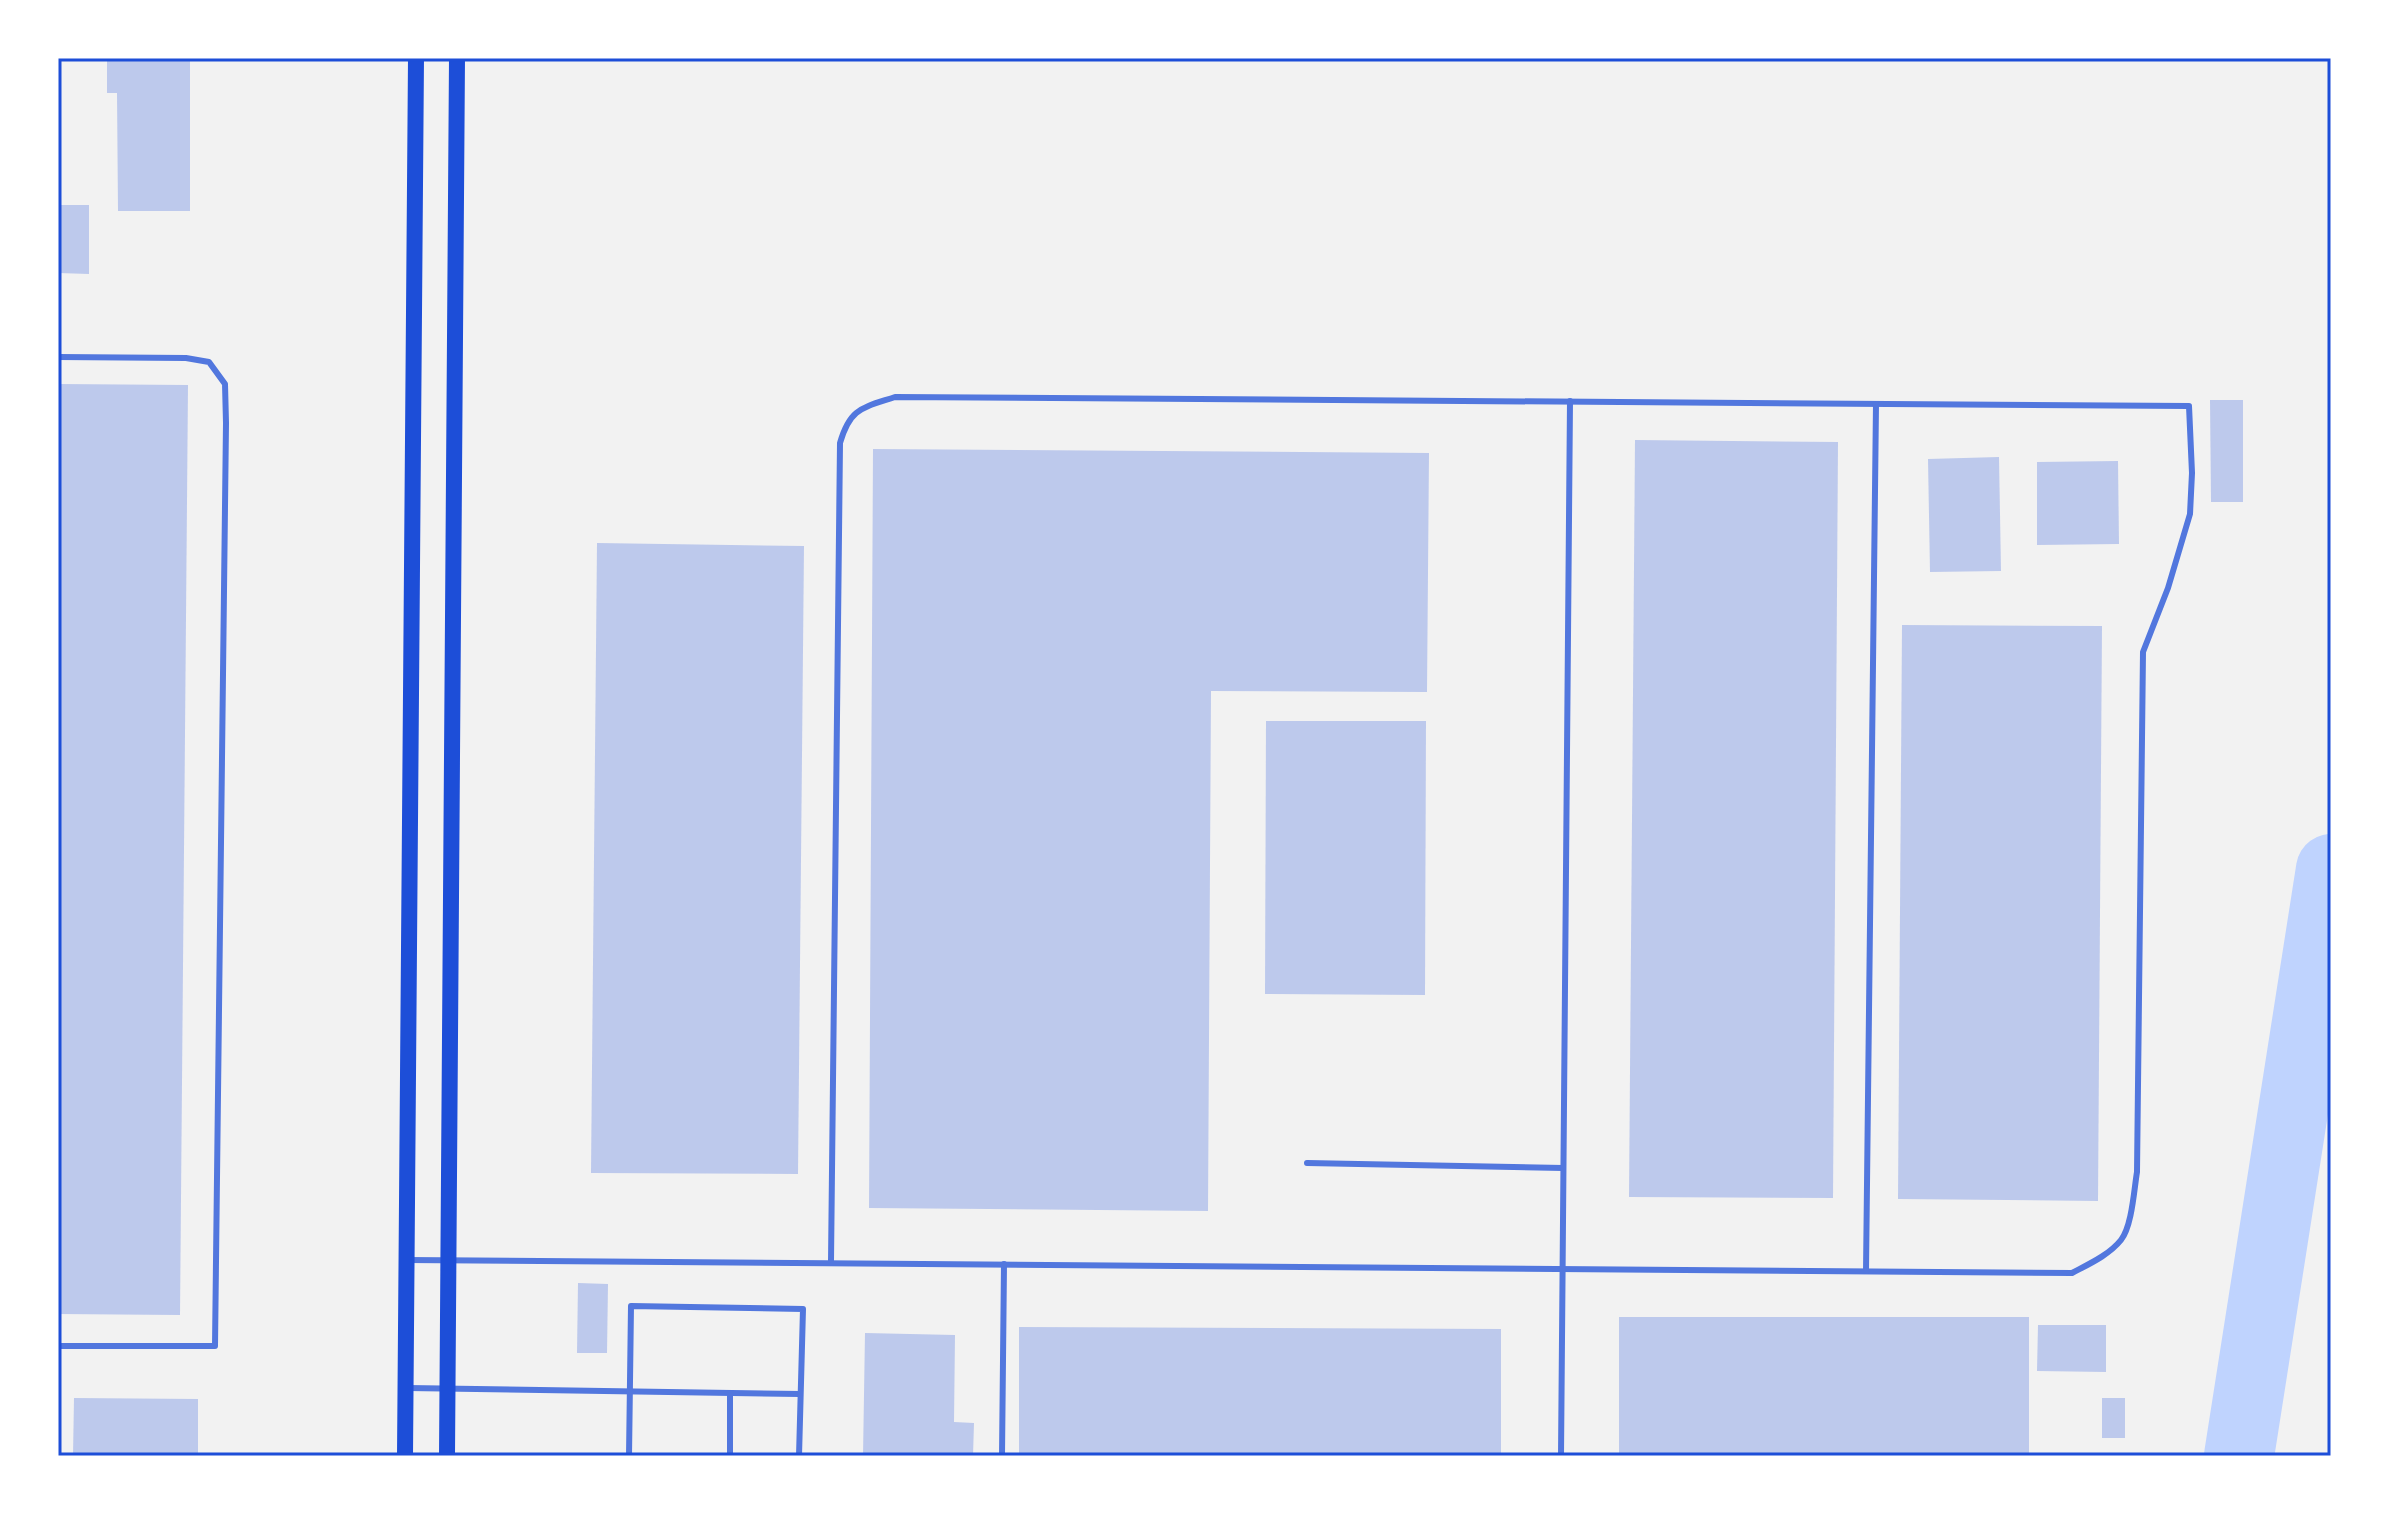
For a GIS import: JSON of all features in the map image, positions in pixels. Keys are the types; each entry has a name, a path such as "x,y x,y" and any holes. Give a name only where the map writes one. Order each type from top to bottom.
{"main road":[{"path":"405,1456 416,58"},
{"path":"447,1456 457,58"}],"lane":[{"path":"58,357 186,358 209,362 225,384 226,423 215,1346 58,1346"},
{"path":"407,1260 2072,1273 2098,1259 2122,1239 2137,1172 2143,652 2168,588 2190,514 2189,406 895,397 863,407 846,423 840,443 831,1262"},
{"path":"1561,1456 1570,401"},
{"path":"1866,1271 1876,404"},
{"path":"1307,1163 1563,1168"},
{"path":"1002,1456 1004,1264"},
{"path":"629,1456 631,1306 803,1309 799,1456"},
{"path":"406,1388 800,1394"},
{"path":"730,1393 730,1456"}],"building":[{"path":"107,58 190,58 190,211 118,211 117,93 107,93"},
{"path":"58,205 89,205 89,274 58,273"},
{"path":"58,384 188,385 180,1315 58,1314"},
{"path":"2210,400 2243,400 2243,502 2211,502"},
{"path":"1635,440 1838,442 1833,1198 1629,1197"},
{"path":"873,449 1429,453 1427,692 1211,691 1208,1211 869,1208"},
{"path":"1999,457 2001,571 1930,572 1928,459"},
{"path":"2118,461 2119,544 2037,545 2037,462"},
{"path":"597,543 804,546 798,1174 591,1173"},
{"path":"1902,625 2102,626 2098,1201 1898,1199"},
{"path":"1266,721 1426,721 1425,995 1265,994"},
{"path":"578,1283 608,1284 607,1353 577,1353"},
{"path":"1619,1317 2029,1317 2029,1456 1619,1456"},
{"path":"2038,1325 2106,1325 2106,1372 2037,1371"},
{"path":"1019,1327 1501,1329 1501,1456 1019,1456"},
{"path":"865,1333 955,1335 954,1422 974,1423 973,1456 863,1456"},
{"path":"74,1398 198,1399 198,1456 73,1456"},
{"path":"2102,1398 2125,1398 2125,1438 2102,1438"}],"waterway":[{"path":"2239,1456 2331,869"}]}
